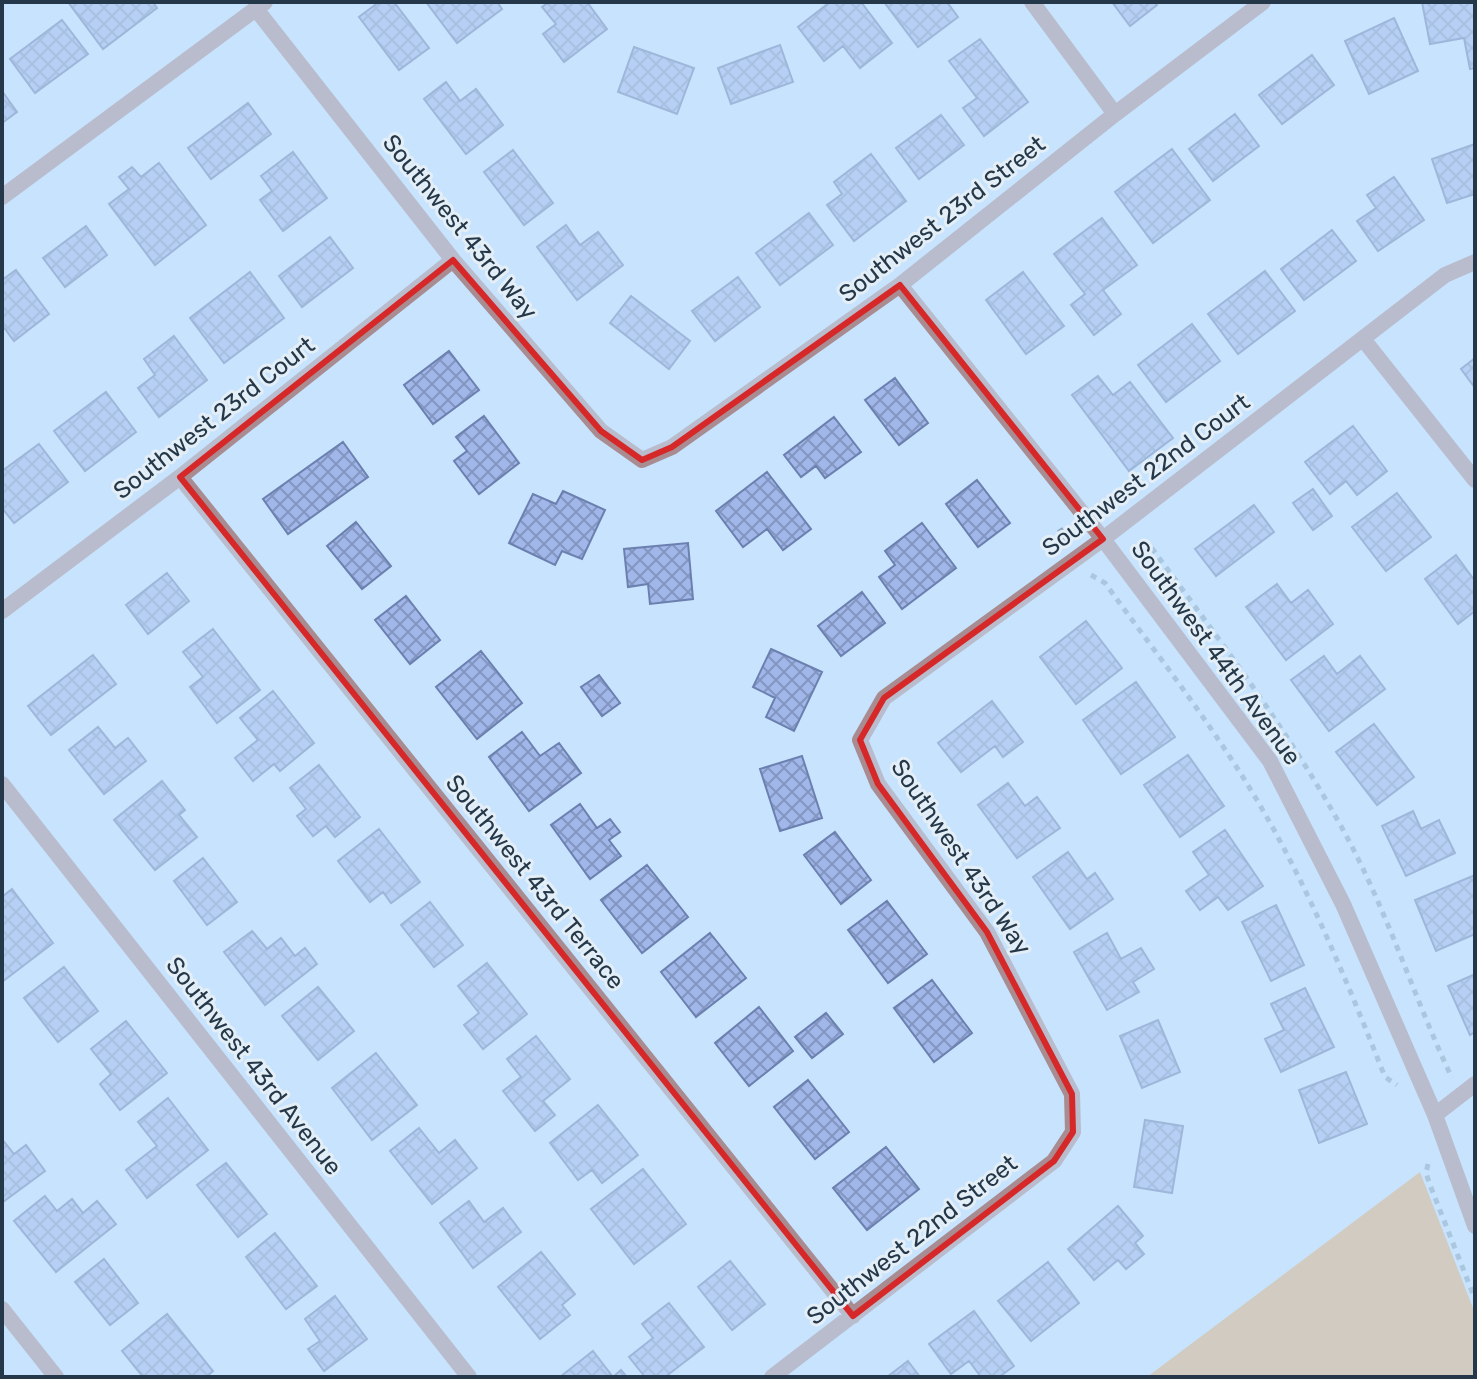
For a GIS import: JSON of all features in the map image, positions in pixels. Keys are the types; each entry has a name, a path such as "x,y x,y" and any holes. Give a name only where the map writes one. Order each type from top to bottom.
{"street":[{"path":"1032,2 1115,114"},
{"name":"Southwest 23rd Street","path":"642,460 672,447 900,285 1115,114 1263,2"},
{"path":"2,197 260,6"},
{"name":"Southwest 43rd Way","path":"260,6 453,260 601,431 642,460"},
{"name":"Southwest 23rd Court","path":"2,611 180,477 453,260"},
{"name":"Southwest 22nd Court","path":"860,740 884,698 1103,539 1445,275 1475,262"},
{"name":"Southwest 44th Avenue","path":"900,285 1103,539 1270,761 1343,904 1435,1115 1475,1226"},
{"path":"1363,339 1475,480"},
{"name":"Southwest 43rd Terrace","path":"180,477 853,1316"},
{"name":"Southwest 43rd Way","path":"860,740 878,784 987,932 1072,1094 1073,1132"},
{"name":"Southwest 43rd Avenue","path":"2,784 469,1377"},
{"path":"1435,1115 1475,1084"},
{"name":"Southwest 22nd Street","path":"772,1377 1054,1161 1073,1132"},
{"path":"2,1309 56,1377"}],"path":[{"path":"1097,578 1105,583 1183,688 1260,804 1334,949 1385,1077 1396,1084 1402,1097"},
{"path":"1449,1154 1432,1160 1426,1173 1475,1299"}],"highlighted area":[{"path":"453,260 601,431 642,460 672,447 900,285 1103,539 884,698 860,740 878,784 987,932 1072,1094 1073,1132 1054,1161 853,1316 180,477"}],"shaded area":[{"path":"1420,1172 1475,1313 1475,1377 1147,1377"}],"building":[{"path":"68,2 153,2 157,8 103,49"},
{"path":"379,2 394,2 429,48 399,70 359,17"},
{"path":"426,2 497,2 502,9 457,43"},
{"path":"549,2 587,2 607,29 564,62 543,34 556,24 542,7"},
{"path":"830,2 861,2 892,43 860,68 843,46 824,61 798,27"},
{"path":"884,2 947,2 958,17 918,47"},
{"path":"1112,2 1155,2 1157,5 1130,26"},
{"path":"1422,2 1475,2 1475,68 1470,69 1464,38 1430,44"},
{"path":"1394,18 1418,71 1369,94 1345,41"},
{"path":"62,20 88,54 35,93 10,59"},
{"path":"980,39 1028,102 984,136 963,108 977,98 949,61"},
{"path":"780,45 793,82 731,104 718,68"},
{"path":"634,47 694,68 677,114 618,92"},
{"path":"1312,55 1334,85 1282,124 1259,95"},
{"path":"446,82 460,101 476,89 503,125 466,154 424,99"},
{"path":"2,91 17,112 2,123"},
{"path":"248,103 271,134 211,179 188,148"},
{"path":"1235,114 1259,146 1213,181 1189,149"},
{"path":"941,115 964,145 919,179 896,148"},
{"path":"1475,144 1475,194 1447,203 1432,159"},
{"path":"1172,149 1210,200 1153,243 1115,192"},
{"path":"513,150 553,203 524,225 484,172"},
{"path":"293,152 327,198 283,231 260,200 272,191 261,176"},
{"path":"871,154 906,201 854,241 827,205 842,194 834,182"},
{"path":"159,163 206,225 155,265 109,204 129,189 119,177 132,167 141,177"},
{"path":"1394,177 1424,220 1378,251 1357,221 1376,208 1367,195"},
{"path":"809,213 833,245 780,285 756,253"},
{"path":"1102,218 1137,265 1103,290 1121,314 1094,335 1071,305 1085,294 1054,254"},
{"path":"566,225 580,245 598,232 623,265 577,300 537,247"},
{"path":"86,226 107,255 65,287 43,258"},
{"path":"1332,230 1356,261 1304,300 1281,269"},
{"path":"330,237 353,268 302,307 279,276"},
{"path":"16,270 49,314 14,341 2,325 2,280"},
{"path":"1265,271 1295,311 1238,354 1208,314"},
{"path":"250,272 284,318 224,363 190,318"},
{"path":"1023,272 1064,326 1026,354 986,300"},
{"path":"738,277 760,307 715,341 692,311"},
{"path":"631,296 690,341 669,369 610,323"},
{"path":"1192,324 1220,361 1166,402 1138,365"},
{"path":"174,336 207,380 159,417 138,388 155,375 144,359"},
{"path":"449,351 479,390 433,424 404,385"},
{"path":"1475,358 1475,388 1461,369"},
{"path":"1098,376 1113,395 1130,382 1173,438 1129,471 1072,395"},
{"path":"895,378 928,423 899,445 865,400"},
{"path":"106,392 136,432 85,471 54,431"},
{"path":"484,416 519,463 479,494 454,461 467,451 456,437"},
{"path":"834,417 861,452 825,478 816,466 801,477 784,455"},
{"path":"1353,426 1387,471 1357,495 1346,481 1330,494 1305,462"},
{"path":"343,442 368,477 288,534 263,499"},
{"path":"39,444 68,482 14,523 2,508 2,471"},
{"path":"767,472 811,529 783,550 767,529 743,547 716,511"},
{"path":"977,480 1010,523 978,547 946,504"},
{"path":"1313,489 1332,516 1313,530 1293,503"},
{"path":"563,491 605,510 582,559 562,551 555,565 509,543 533,494 556,504"},
{"path":"1397,493 1431,537 1386,571 1352,527"},
{"path":"1254,505 1274,532 1216,576 1195,549"},
{"path":"356,522 391,566 362,589 327,546"},
{"path":"922,523 956,568 902,609 879,577 895,565 885,551"},
{"path":"688,543 693,599 650,604 648,584 628,587 624,549"},
{"path":"1456,555 1475,581 1475,611 1458,624 1425,579"},
{"path":"167,573 189,601 148,634 126,605"},
{"path":"1277,584 1291,603 1308,590 1333,624 1286,660 1246,607"},
{"path":"862,592 885,623 841,656 818,626"},
{"path":"406,596 440,640 410,664 375,620"},
{"path":"1086,621 1122,668 1076,704 1040,657"},
{"path":"213,629 260,690 217,723 190,687 203,677 183,652"},
{"path":"771,649 822,672 794,731 766,717 775,698 753,687"},
{"path":"481,651 522,703 477,739 436,687"},
{"path":"93,655 116,684 51,735 28,706"},
{"path":"1324,656 1337,674 1360,656 1385,689 1329,731 1291,680"},
{"path":"599,675 620,703 602,716 581,687"},
{"path":"1136,682 1175,737 1121,774 1083,720"},
{"path":"273,691 314,743 280,771 274,764 253,781 235,758 258,740 240,718"},
{"path":"992,701 1023,742 1003,757 995,746 961,772 938,743"},
{"path":"1374,724 1414,777 1377,805 1336,752"},
{"path":"98,727 115,748 128,738 146,761 104,794 69,750"},
{"path":"522,732 540,756 559,743 581,773 529,811 489,757"},
{"path":"1188,755 1224,806 1180,837 1144,785"},
{"path":"802,756 822,818 780,831 760,769"},
{"path":"319,765 360,817 335,837 326,826 313,836 297,816 306,809 290,788"},
{"path":"162,781 185,810 179,815 197,837 155,870 114,820"},
{"path":"1008,783 1025,806 1037,797 1060,828 1017,858 978,805"},
{"path":"580,804 597,828 610,819 620,832 609,840 621,856 590,879 551,825"},
{"path":"1413,811 1421,829 1439,820 1455,853 1406,876 1382,826"},
{"path":"379,829 420,882 391,903 383,892 370,902 338,861"},
{"path":"1225,830 1263,886 1228,910 1218,897 1200,910 1186,891 1209,875 1193,852"},
{"path":"835,832 871,880 841,904 804,855"},
{"path":"1068,852 1087,879 1095,873 1113,899 1070,929 1033,877"},
{"path":"203,858 237,902 207,925 174,881"},
{"path":"647,865 688,917 642,953 601,900"},
{"path":"1475,875 1475,934 1436,951 1415,900"},
{"path":"12,889 53,943 2,982 2,897"},
{"path":"887,901 927,954 888,983 848,930"},
{"path":"430,902 463,945 434,967 401,925"},
{"path":"1276,905 1304,965 1271,981 1242,922"},
{"path":"252,931 267,949 281,938 295,956 305,948 317,964 265,1005 224,952"},
{"path":"710,933 746,978 696,1017 661,972"},
{"path":"1107,933 1121,959 1141,948 1154,969 1133,982 1139,992 1107,1010 1074,952"},
{"path":"487,963 527,1014 483,1049 464,1025 479,1013 458,986"},
{"path":"64,967 98,1011 58,1042 24,998"},
{"path":"1475,974 1475,1032 1470,1035 1448,986"},
{"path":"932,980 972,1033 934,1062 894,1008"},
{"path":"318,987 354,1031 318,1060 282,1016"},
{"path":"1305,988 1334,1047 1281,1072 1265,1039 1284,1030 1271,1004"},
{"path":"759,1007 793,1051 749,1086 715,1043"},
{"path":"826,1013 843,1034 812,1058 795,1037"},
{"path":"1158,1020 1180,1072 1142,1088 1120,1036"},
{"path":"126,1021 167,1073 120,1110 100,1084 111,1074 91,1049"},
{"path":"536,1036 570,1079 543,1101 555,1115 535,1131 503,1091 521,1077 507,1059"},
{"path":"376,1053 417,1105 372,1140 332,1088"},
{"path":"1346,1072 1367,1124 1319,1143 1299,1090"},
{"path":"808,1080 849,1132 815,1159 774,1107"},
{"path":"168,1098 208,1150 147,1198 126,1170 157,1146 138,1122"},
{"path":"598,1105 638,1155 602,1183 592,1170 578,1180 550,1143"},
{"path":"1145,1120 1183,1126 1172,1193 1134,1187"},
{"path":"419,1128 439,1153 455,1140 477,1168 432,1204 390,1151"},
{"path":"2,1139 14,1154 26,1145 45,1171 3,1202"},
{"path":"886,1147 919,1189 867,1230 833,1188"},
{"path":"226,1163 267,1214 238,1237 197,1185"},
{"path":"643,1169 686,1224 634,1264 591,1209"},
{"path":"45,1196 57,1211 72,1199 83,1213 97,1201 116,1224 56,1272 14,1221"},
{"path":"469,1201 484,1222 503,1208 521,1232 473,1268 440,1223"},
{"path":"1118,1206 1143,1236 1135,1243 1144,1254 1126,1269 1118,1260 1094,1280 1068,1249"},
{"path":"275,1233 317,1286 286,1309 246,1257"},
{"path":"541,1252 575,1294 562,1305 570,1315 540,1339 498,1287"},
{"path":"104,1259 138,1303 110,1325 75,1282"},
{"path":"730,1261 765,1304 732,1330 698,1287"},
{"path":"1048,1262 1079,1303 1031,1341 998,1301"},
{"path":"335,1296 367,1339 324,1371 308,1349 320,1341 305,1319"},
{"path":"669,1303 704,1347 665,1377 645,1377 629,1357 653,1338 642,1324"},
{"path":"974,1311 1014,1366 999,1377 981,1377 969,1361 951,1374 929,1344"},
{"path":"167,1314 213,1371 206,1377 143,1377 122,1351"},
{"path":"593,1351 613,1377 560,1377"},
{"path":"908,1361 920,1377 887,1377"},
{"path":"621,1370 627,1377 613,1377"}]}
